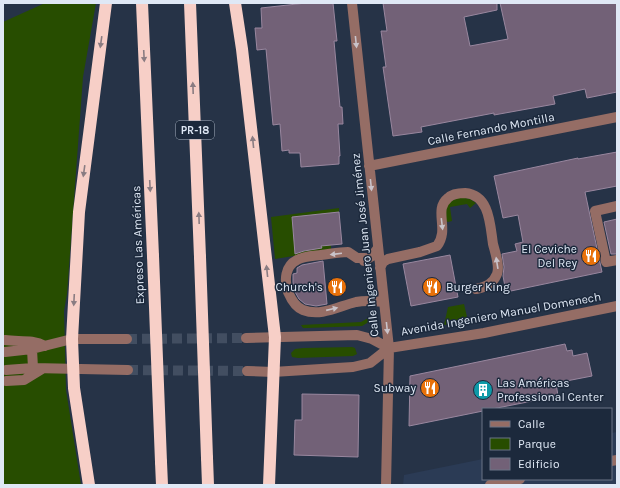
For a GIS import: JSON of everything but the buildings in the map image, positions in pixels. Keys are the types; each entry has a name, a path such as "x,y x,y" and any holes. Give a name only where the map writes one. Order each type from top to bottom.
{"highway":[{"path":"88,485 74,388 72,339 79,212 106,3"},
{"name":"Expreso Las Américas","path":"142,3 162,485"},
{"name":"PR-18","path":"190,3 208,485"},
{"path":"236,3 275,337 269,485"}],"street":[{"name":"Calle Ingeniero Juan José Jiménez","path":"352,3 389,348 386,485"},
{"name":"Calle Fernando Montilla","path":"369,166 617,117"},
{"path":"380,268 383,262 388,259 420,252 437,246 443,234 441,211 444,201 457,193 469,194 480,199 486,208 498,271 491,284 476,289"},
{"path":"617,206 595,211 606,262 617,260"},
{"path":"378,248 372,256 364,261 365,258 357,258 348,252 306,257 297,260 288,269 285,280 293,302 302,310 308,312 334,310 349,304 364,301 384,302"},
{"name":"Avenida Ingeniero Manuel Domenech","path":"247,371 273,372 353,367 370,362 389,348 484,333 617,306"},
{"name":"Avenida Ingeniero Manuel Domenech","path":"246,338 357,335 389,348"},
{"path":"5,352 32,349 72,339 127,339"},
{"path":"5,340 39,342 45,346"},
{"path":"32,349 37,369"},
{"path":"6,381 24,380 37,369"},
{"path":"6,370 128,370"},
{"path":"490,485 515,480"}],"shaded area":[{"path":"617,432 617,485 403,485 404,475 482,459 482,480 612,480 612,433"}],"green space":[{"path":"45,3 96,3 83,77 67,294 64,311 66,390 81,485 3,485 3,22"},
{"path":"461,197 470,199 476,203 470,208 467,204 450,207 452,221 446,221 445,215 448,202"},
{"path":"339,208 339,212 292,217 295,248 331,245 331,250 275,259 271,217"},
{"path":"464,304 468,321 444,325 448,307"},
{"path":"370,317 371,319 362,326 303,328 301,325 361,322"},
{"path":"303,348 355,348 357,354 353,356 298,358 292,357 291,353 295,349"}],"tunnel":[{"path":"127,339 246,338"},
{"path":"128,370 247,371"}],"place":[{"name":"El Ceviche Del Rey","path":"591,256"},
{"name":"Church's","path":"337,287"},
{"name":"Burger King","path":"432,287"},
{"name":"Subway","path":"430,388"},
{"name":"Las Américas Professional Center","path":"483,390"}]}
